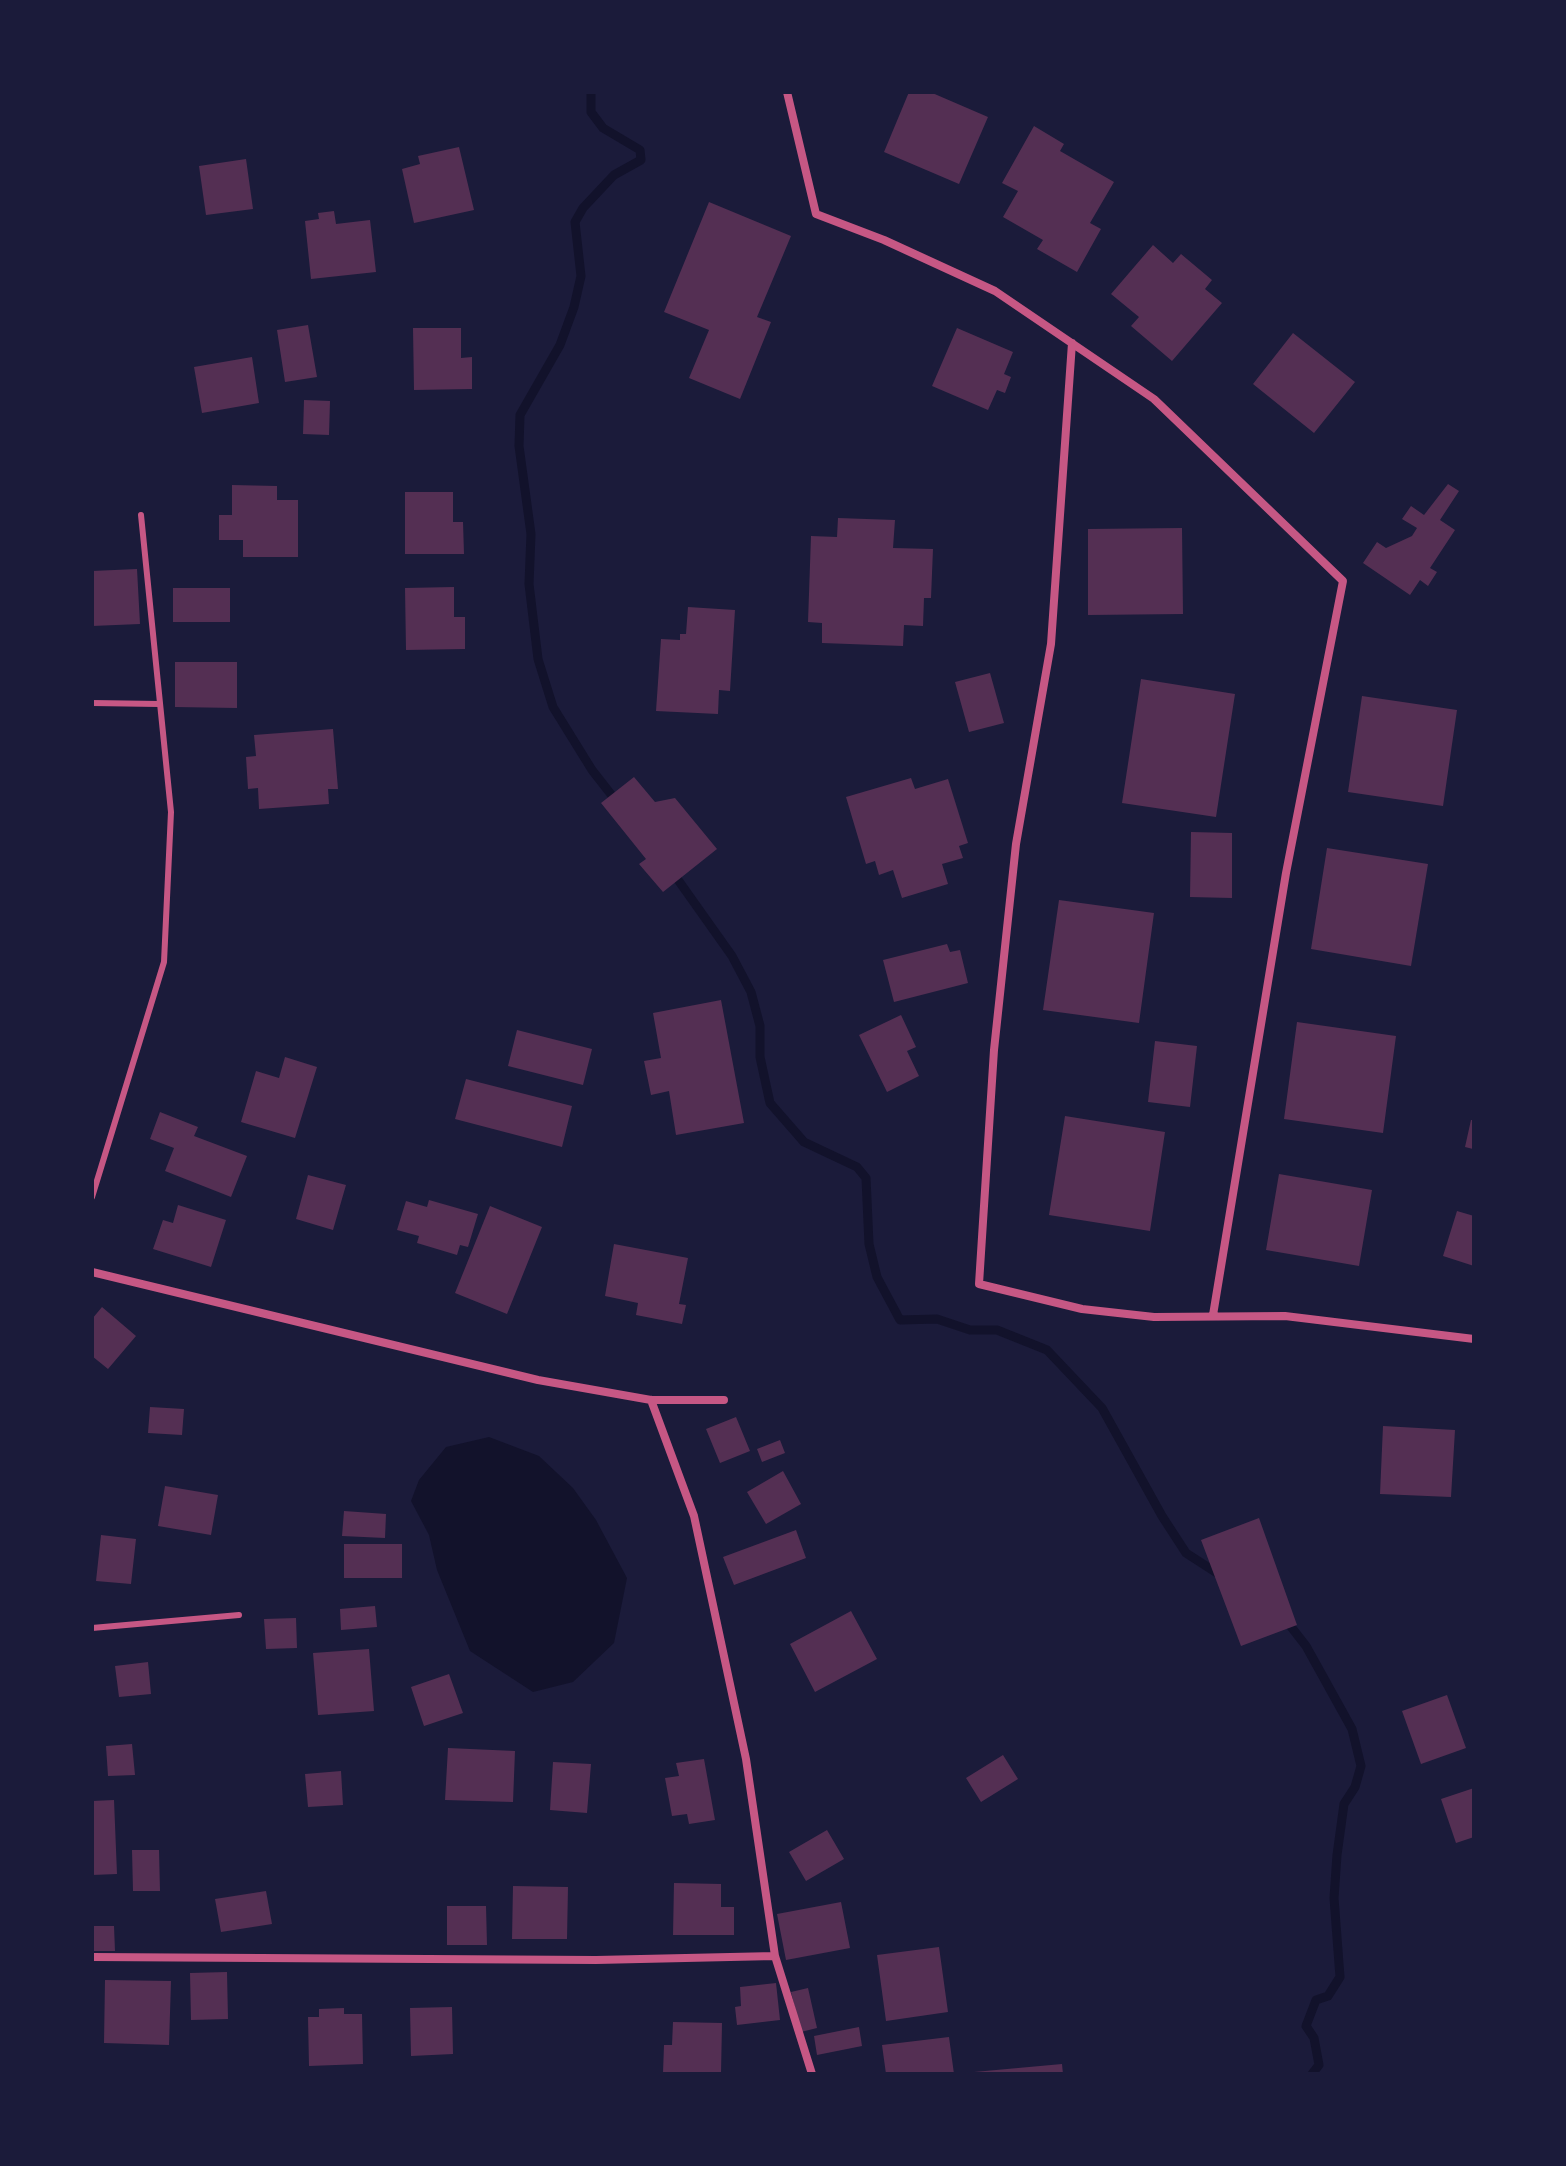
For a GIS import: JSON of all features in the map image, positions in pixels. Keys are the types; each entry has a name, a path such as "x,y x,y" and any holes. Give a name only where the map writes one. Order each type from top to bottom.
{"street":[{"path":"787,92 816,214 884,240 995,291 1154,399 1343,581 1286,873 1213,1315"},
{"path":"1072,343 1051,644 1015,860 994,1050 979,1284 1082,1309 1154,1317 1285,1316 1474,1339"},
{"path":"92,1272 538,1380 651,1400 724,1400"},
{"path":"651,1400 694,1516 746,1759 775,1956 812,2074"},
{"path":"92,1957 596,1960 775,1956"}],"lane":[{"path":"92,1197 164,962 171,812 141,515"},
{"path":"92,703 159,704"},
{"path":"92,1628 239,1615"}],"shaded area":[{"path":"489,1437 539,1456 573,1488 596,1520 627,1578 614,1643 573,1682 533,1692 470,1651 437,1570 429,1535 411,1501 419,1480 446,1447"}],"building":[{"path":"909,92 930,92 988,117 959,184 884,152"},
{"path":"1034,126 1064,144 1060,151 1114,182 1090,223 1101,229 1077,272 1037,249 1043,240 1003,217 1018,191 1002,183"},
{"path":"459,147 474,210 414,223 402,169 420,164 418,156"},
{"path":"246,159 253,209 206,215 199,166"},
{"path":"709,202 791,236 757,317 771,322 740,399 689,378 709,330 664,312"},
{"path":"334,211 336,224 370,220 376,272 311,279 305,221 319,219 318,213"},
{"path":"1153,245 1173,263 1181,254 1212,280 1205,289 1222,303 1172,361 1131,326 1139,317 1111,294"},
{"path":"308,325 317,377 285,382 277,330"},
{"path":"413,328 461,328 461,358 472,357 472,389 414,390"},
{"path":"957,328 1013,352 1004,374 1011,377 1005,393 997,390 988,410 932,386"},
{"path":"1293,333 1355,382 1314,433 1253,384"},
{"path":"252,357 259,403 202,413 194,367"},
{"path":"304,400 330,401 329,435 303,434"},
{"path":"1448,484 1459,491 1440,520 1455,530 1430,568 1437,572 1428,586 1420,580 1410,595 1363,563 1377,542 1386,548 1412,536 1417,528 1402,519 1411,506 1424,515"},
{"path":"232,485 277,486 277,500 298,500 298,557 243,557 243,540 219,540 219,515 232,515"},
{"path":"405,492 453,492 453,522 463,522 464,554 405,554"},
{"path":"838,518 895,520 893,548 933,549 931,598 924,598 923,626 904,625 903,646 822,643 822,623 808,622 811,536 837,537"},
{"path":"1182,528 1183,614 1088,615 1088,529"},
{"path":"137,569 140,624 92,626 92,571"},
{"path":"454,587 454,617 465,617 465,649 406,650 405,588"},
{"path":"173,588 230,588 230,622 173,622"},
{"path":"688,607 735,610 730,691 719,690 718,714 656,711 661,639 680,640 680,634 686,634"},
{"path":"175,662 237,662 237,708 175,707"},
{"path":"990,673 1004,723 969,732 955,682"},
{"path":"1141,679 1235,694 1216,817 1122,803"},
{"path":"1362,696 1457,710 1443,806 1348,792"},
{"path":"333,729 338,789 328,789 329,804 259,809 258,788 248,789 246,757 256,756 254,735"},
{"path":"634,777 655,802 675,798 717,849 663,892 639,864 646,859 601,803"},
{"path":"911,778 915,789 948,779 968,843 959,846 963,858 942,864 948,884 902,898 893,870 879,875 875,861 866,864 846,797"},
{"path":"1191,832 1232,833 1232,898 1190,897"},
{"path":"1327,848 1428,864 1411,966 1311,949"},
{"path":"1059,900 1154,913 1139,1023 1043,1010"},
{"path":"947,944 950,952 960,950 968,983 894,1002 883,960"},
{"path":"721,1000 744,1123 676,1135 669,1091 651,1095 644,1061 661,1058 653,1013"},
{"path":"901,1015 916,1047 907,1051 919,1076 887,1092 859,1035"},
{"path":"1297,1022 1396,1036 1383,1133 1284,1119"},
{"path":"517,1030 592,1049 583,1085 508,1066"},
{"path":"1155,1041 1197,1046 1190,1107 1148,1102"},
{"path":"285,1057 317,1067 295,1138 241,1122 256,1071 279,1078"},
{"path":"466,1079 572,1106 562,1147 455,1119"},
{"path":"160,1112 198,1127 194,1136 247,1156 231,1197 165,1171 174,1148 150,1139"},
{"path":"1065,1116 1165,1132 1150,1231 1049,1215"},
{"path":"1471,1120 1474,1120 1473,1149 1465,1147"},
{"path":"1279,1174 1372,1190 1359,1266 1266,1250"},
{"path":"308,1175 346,1185 333,1230 296,1219"},
{"path":"429,1200 478,1214 468,1247 460,1245 457,1255 417,1243 419,1236 397,1230 406,1201 427,1207"},
{"path":"178,1205 226,1220 211,1267 153,1249 163,1220 173,1223"},
{"path":"490,1206 542,1227 507,1314 455,1293"},
{"path":"1457,1211 1474,1216 1474,1266 1443,1256"},
{"path":"614,1244 688,1258 679,1304 686,1305 682,1324 636,1315 638,1303 605,1296"},
{"path":"102,1307 136,1336 108,1369 92,1356 92,1319"},
{"path":"150,1407 184,1409 182,1435 148,1433"},
{"path":"736,1417 750,1451 720,1463 706,1429"},
{"path":"1383,1426 1455,1430 1451,1497 1380,1494"},
{"path":"780,1440 785,1453 762,1462 757,1449"},
{"path":"783,1471 801,1504 766,1524 747,1492"},
{"path":"165,1486 218,1495 211,1535 158,1526"},
{"path":"344,1511 386,1514 385,1538 342,1536"},
{"path":"1259,1518 1297,1625 1241,1646 1201,1540"},
{"path":"796,1530 806,1558 734,1585 723,1557"},
{"path":"101,1535 136,1539 131,1584 96,1581"},
{"path":"344,1544 402,1544 402,1578 344,1578"},
{"path":"375,1606 377,1627 341,1630 340,1609"},
{"path":"851,1611 877,1659 815,1692 790,1644"},
{"path":"296,1618 297,1648 266,1649 264,1619"},
{"path":"369,1649 374,1711 318,1715 313,1653"},
{"path":"148,1662 151,1694 119,1697 115,1666"},
{"path":"449,1674 463,1713 424,1726 411,1687"},
{"path":"1447,1695 1466,1748 1421,1764 1402,1711"},
{"path":"132,1744 135,1775 108,1776 106,1746"},
{"path":"448,1748 515,1751 513,1802 445,1800"},
{"path":"1003,1755 1018,1779 981,1802 966,1778"},
{"path":"704,1759 715,1820 689,1824 687,1814 672,1816 665,1778 679,1776 676,1763"},
{"path":"553,1762 591,1764 587,1813 550,1810"},
{"path":"341,1771 343,1805 308,1807 305,1774"},
{"path":"1474,1788 1474,1837 1456,1843 1441,1799"},
{"path":"114,1800 117,1874 92,1875 92,1801"},
{"path":"827,1830 844,1859 806,1881 789,1852"},
{"path":"132,1850 159,1850 160,1891 133,1891"},
{"path":"674,1883 721,1884 721,1907 734,1907 734,1935 673,1935"},
{"path":"513,1886 568,1887 567,1939 512,1939"},
{"path":"266,1891 272,1924 221,1932 215,1899"},
{"path":"841,1902 850,1948 786,1960 777,1914"},
{"path":"447,1906 486,1906 487,1945 447,1945"},
{"path":"92,1926 114,1926 115,1951 92,1951"},
{"path":"939,1947 948,2012 886,2021 877,1955"},
{"path":"227,1972 228,2019 191,2020 190,1973"},
{"path":"105,1980 171,1981 169,2045 104,2043"},
{"path":"776,1983 780,2020 737,2025 735,2007 741,2006 740,1987"},
{"path":"808,1988 817,2028 801,2032 791,1992"},
{"path":"452,2007 453,2054 411,2056 410,2008"},
{"path":"344,2008 344,2014 362,2014 363,2064 309,2066 308,2017 319,2017 319,2009"},
{"path":"673,2022 722,2023 721,2074 663,2073 664,2045 672,2045"},
{"path":"859,2027 862,2046 817,2055 814,2036"},
{"path":"949,2037 954,2074 886,2074 882,2045"},
{"path":"1062,2064 1063,2074 974,2074 974,2072"}],"waterway":[{"path":"591,92 591,112 603,128 640,150 641,160 614,175 583,208 575,222 581,276 574,307 560,345 520,415 519,446 531,534 529,584 538,659 553,707 592,770 617,802"},
{"path":"671,870 732,956 751,992 760,1026 760,1057 770,1103 804,1142 857,1167 866,1178 869,1244 877,1277 900,1320 937,1319 970,1330 997,1330 1047,1350 1102,1408 1186,1553 1220,1575"},
{"path":"1285,1619 1306,1646 1352,1729 1361,1766 1355,1787 1344,1804 1337,1855 1334,1898 1340,1977 1328,1996 1316,2000 1306,2026 1314,2038 1319,2065 1312,2074"}]}
